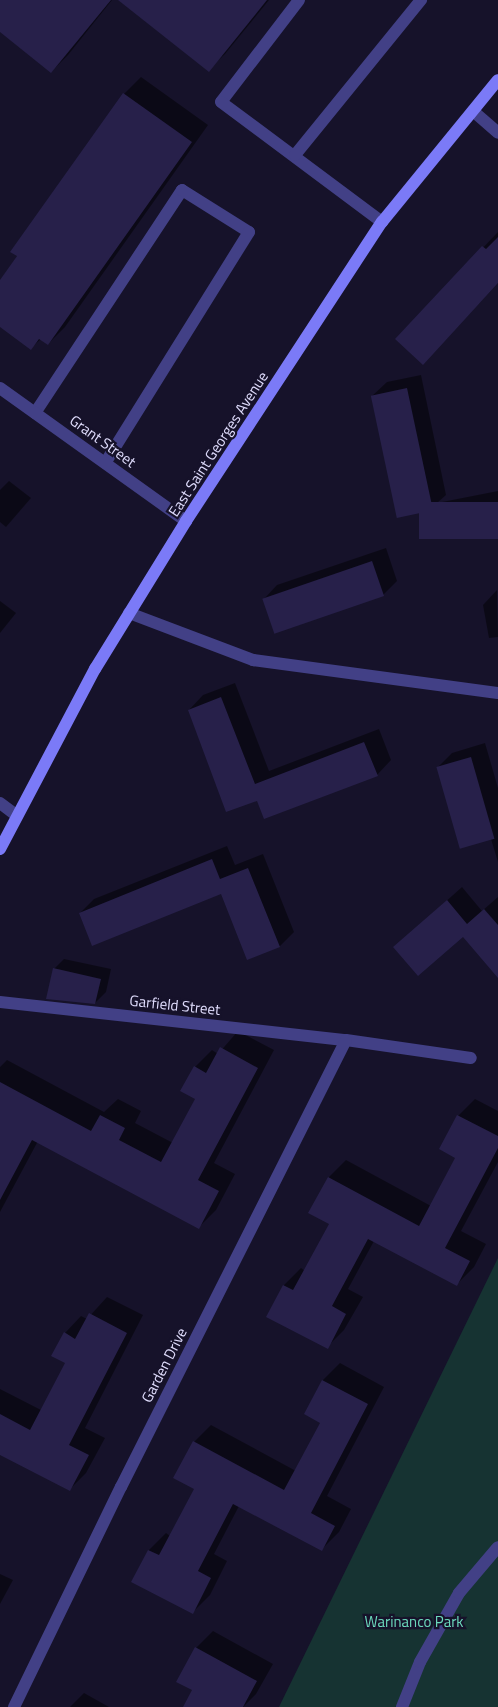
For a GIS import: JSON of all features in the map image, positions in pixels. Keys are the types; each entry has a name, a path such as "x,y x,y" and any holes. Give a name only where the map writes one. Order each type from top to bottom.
{"main road":[{"name":"East Saint Georges Avenue","path":"0,849 94,669 186,522 382,222 498,80"}],"street":[{"path":"299,0 221,102 295,155 382,222"},
{"path":"295,155 421,0"},
{"path":"473,111 498,132"},
{"path":"35,413 182,190 250,232 105,463"},
{"name":"Grant Street","path":"0,388 186,522"},
{"path":"129,613 253,660 498,693"},
{"path":"0,803 17,816"},
{"name":"Garfield Street","path":"1,1004 346,1040 471,1058"},
{"name":"Garden Drive","path":"14,1707 121,1487 346,1040"},
{"path":"402,1707 420,1662 459,1593 498,1547"}],"green space":[{"name":"Warinanco Park","path":"498,1258 498,1707 279,1707"}],"building":[{"path":"0,0 111,0 51,73 0,32"},
{"path":"118,0 267,0 209,72"},
{"path":"123,93 192,142 48,345 39,339 31,350 0,327 0,280 17,256 10,252"},
{"path":"498,237 498,283 423,365 395,339 482,246 486,249"},
{"path":"407,388 433,510 397,518 371,396"},
{"path":"419,502 498,502 498,539 419,539"},
{"path":"372,561 384,596 274,634 262,599"},
{"path":"221,697 255,784 364,742 378,776 264,819 257,801 226,812 188,710"},
{"path":"471,757 494,839 460,849 436,767"},
{"path":"212,859 220,879 248,868 280,947 247,960 221,894 92,946 79,913"},
{"path":"447,900 467,924 484,909 498,925 498,978 463,937 418,976 393,947"},
{"path":"53,968 101,979 95,1004 46,999"},
{"path":"220,1047 258,1068 198,1180 219,1191 199,1229 32,1140 0,1200 0,1082 91,1131 100,1115 125,1128 119,1140 161,1162 195,1099 180,1091 194,1066 206,1073"},
{"path":"457,1115 498,1136 498,1148 445,1248 470,1261 457,1286 368,1239 332,1306 346,1314 328,1349 266,1317 283,1285 293,1290 329,1224 308,1213 328,1177 419,1226 455,1158 439,1149"},
{"path":"89,1313 127,1333 69,1445 89,1455 70,1491 0,1455 0,1414 30,1430 65,1363 51,1356 64,1332 75,1339"},
{"path":"322,1380 368,1404 311,1513 335,1526 322,1551 233,1504 198,1571 211,1578 193,1614 131,1582 148,1550 159,1555 194,1489 173,1478 193,1441 284,1490 320,1423 304,1414"},
{"path":"195,1647 257,1681 243,1707 183,1707 192,1690 176,1682"}]}
